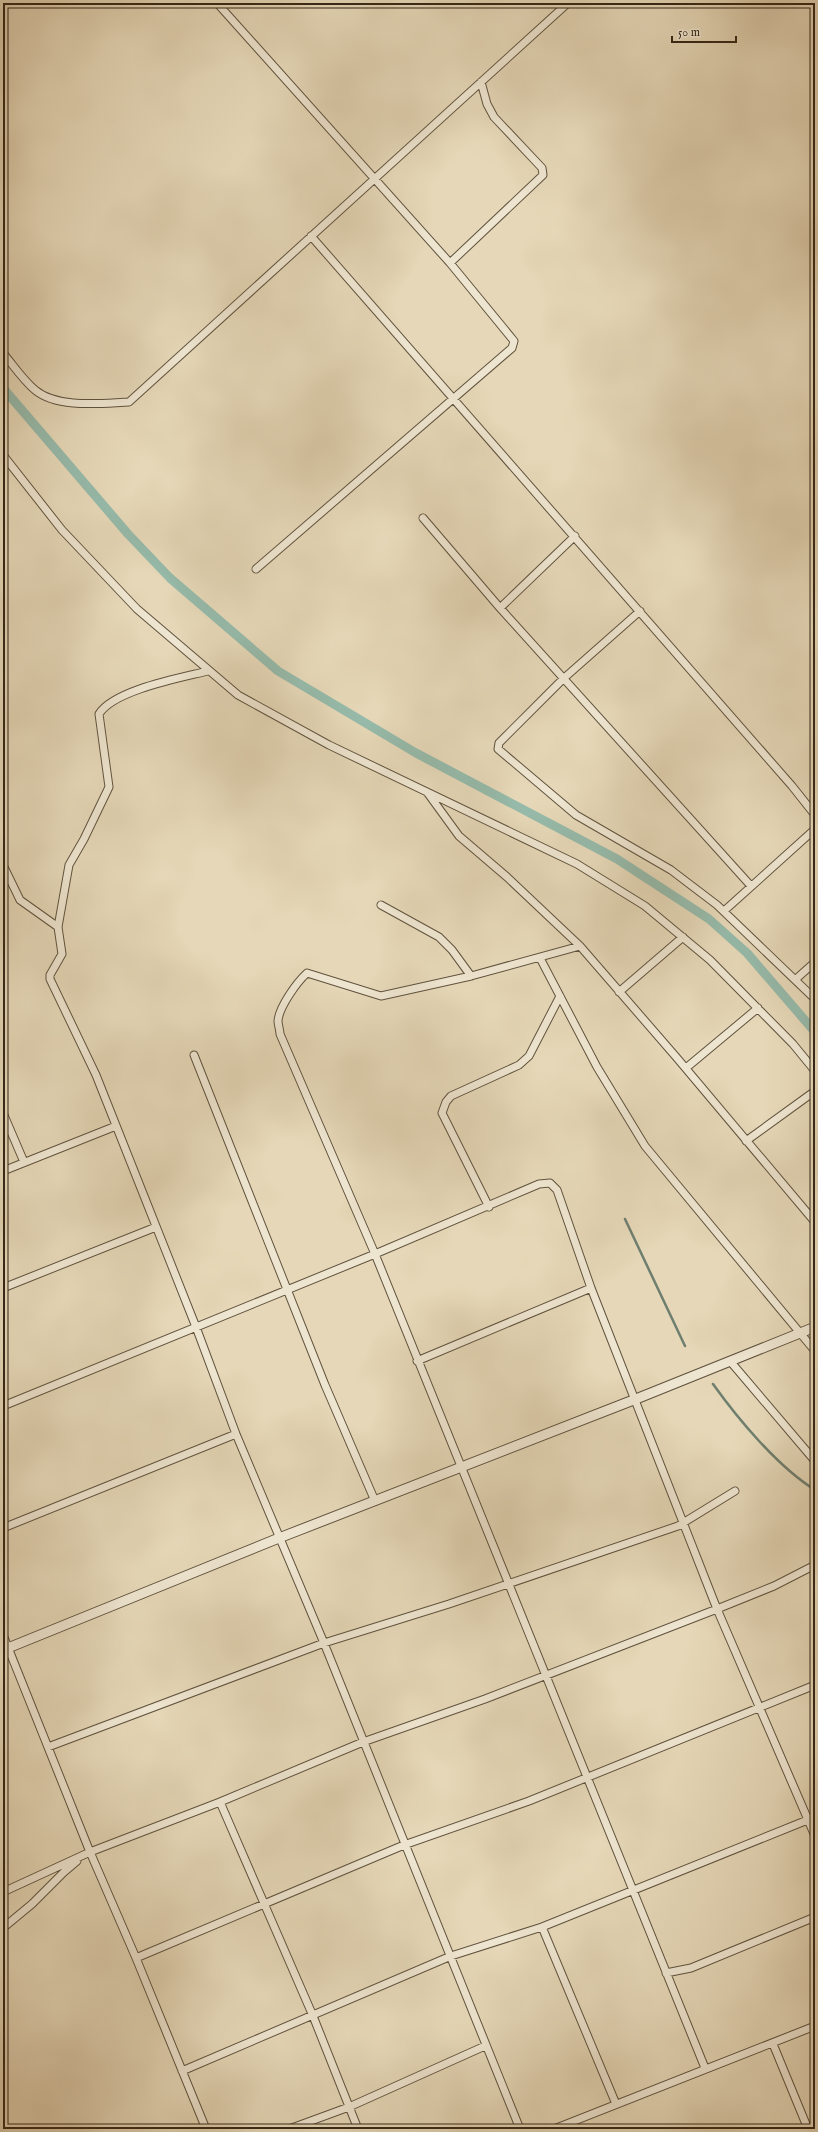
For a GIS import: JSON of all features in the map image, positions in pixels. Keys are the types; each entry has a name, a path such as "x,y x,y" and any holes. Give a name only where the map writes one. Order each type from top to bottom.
{"street":[{"path":"217,3 375,177 450,263 514,341 512,348 256,569"},
{"path":"3,353 36,391 45,395 65,402 129,402 481,82 560,7 568,3"},
{"path":"450,263 543,175 542,168 494,117 487,104 481,82"},
{"path":"311,236 575,536 792,786 815,815"},
{"path":"3,455 62,530 131,603 208,671 238,695 329,745 577,864 645,906 710,960 793,1044 815,1071"},
{"path":"423,518 563,679 751,886"},
{"path":"500,608 575,536"},
{"path":"640,611 563,679 499,743 498,749 576,815 671,870 724,911 815,999"},
{"path":"208,671 133,691 111,701 99,714 109,787 84,839 69,865 58,927 62,954 50,975 50,980 96,1075 196,1327 236,1434 324,1643 404,1845 451,1956 485,2046 520,2129"},
{"path":"427,791 459,836 507,877 580,946 686,1068 815,1221"},
{"path":"724,911 815,829"},
{"path":"3,865 20,900 58,927"},
{"path":"381,905 439,937 452,950 471,976"},
{"path":"619,992 683,937"},
{"path":"580,946 471,976 381,996 307,973 298,980 281,1010 278,1020 280,1034 375,1254 417,1361 705,2068"},
{"path":"540,958 597,1067 645,1146 815,1351"},
{"path":"796,979 815,962"},
{"path":"489,1207 442,1113 446,1102 451,1096 519,1065 529,1056 560,996"},
{"path":"686,1068 758,1008"},
{"path":"194,1055 288,1290 375,1501"},
{"path":"746,1141 815,1091"},
{"path":"3,1113 24,1162"},
{"path":"3,1171 116,1126"},
{"path":"3,1406 489,1207 539,1184 550,1183 557,1190 591,1288 685,1523 717,1609 759,1708 811,1818 815,1836"},
{"path":"3,1288 156,1227"},
{"path":"417,1361 591,1288"},
{"path":"5,1649 279,1538 636,1399 815,1327"},
{"path":"730,1361 815,1461"},
{"path":"3,1528 236,1434"},
{"path":"48,1747 324,1643 508,1584 685,1523 735,1491"},
{"path":"3,1892 90,1852 220,1802 363,1742 546,1675 717,1609 774,1586 815,1565"},
{"path":"3,1636 5,1649 48,1747 90,1852 136,1958 206,2129"},
{"path":"136,1958 404,1845 529,1801 815,1685"},
{"path":"220,1802 312,2016 358,2129"},
{"path":"182,2071 451,1956 542,1927 811,1818"},
{"path":"3,1928 32,1904 64,1872 90,1852"},
{"path":"666,1973 691,1968 815,1917"},
{"path":"542,1927 616,2104"},
{"path":"554,2129 705,2068 773,2044 815,2026"},
{"path":"773,2044 808,2129"},
{"path":"289,2129 349,2107 485,2046"}],"waterway":[{"path":"3,388 128,534 170,578 278,671 416,753 617,859 709,919 747,953 815,1032"},
{"path":"625,1219 685,1346"},
{"path":"713,1384 734,1412 773,1456 787,1469 815,1490"}]}
